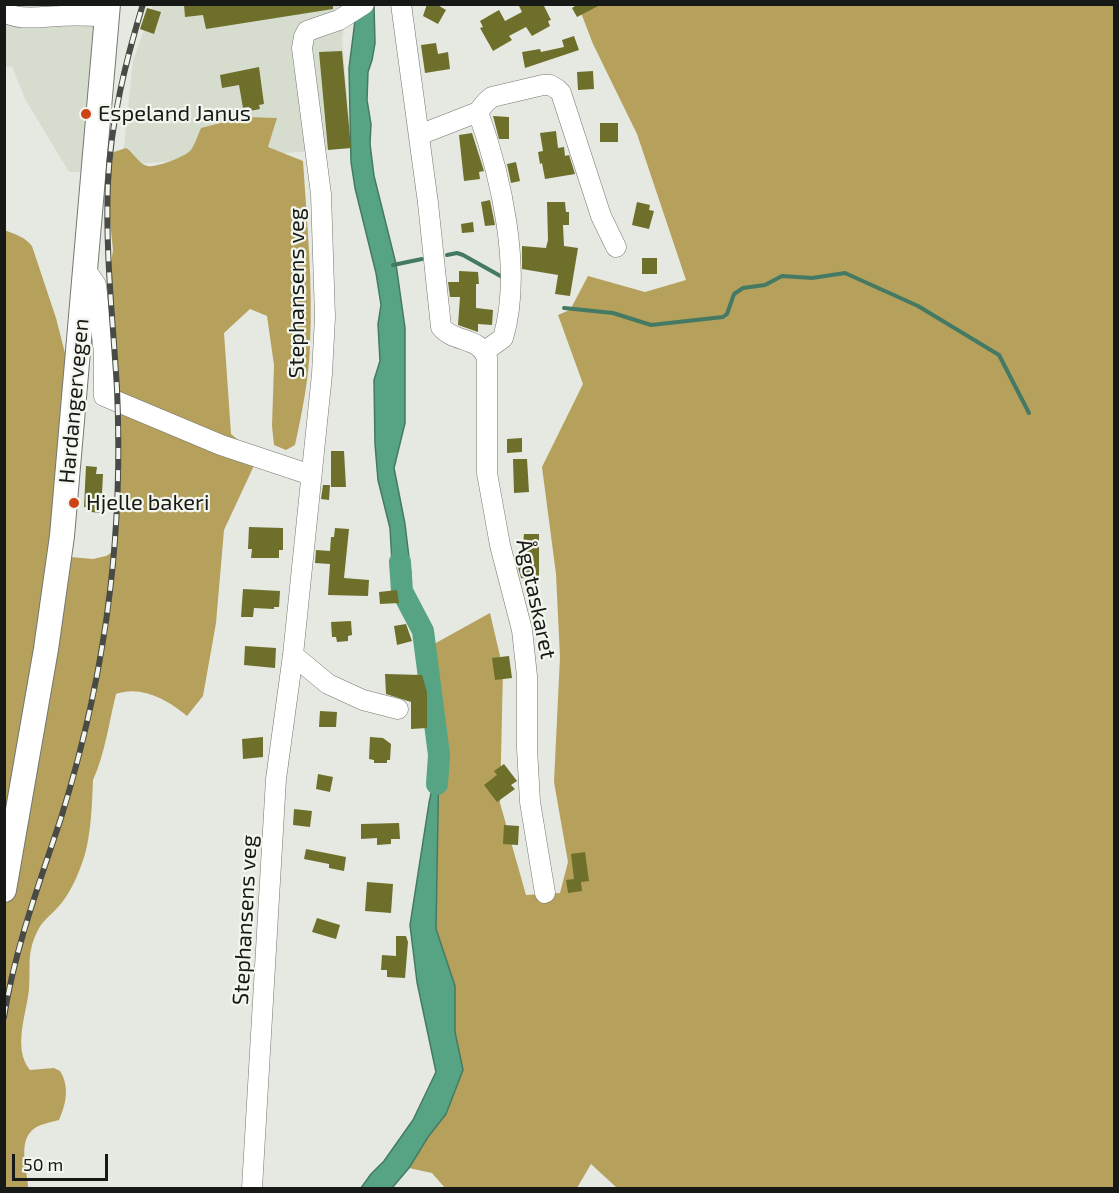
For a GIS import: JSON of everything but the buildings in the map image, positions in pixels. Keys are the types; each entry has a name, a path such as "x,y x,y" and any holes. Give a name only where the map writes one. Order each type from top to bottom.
{"main road":[{"name":"Hardangervegen","path":"4,890 46,649 62,536 108,10"}],"street":[{"path":"401,4 441,327 445,332 475,343 484,351 503,338 511,285 502,195 492,152 478,112"},
{"name":"Stephansens veg","path":"252,1188 276,779 293,655 322,374 325,307 322,202 302,48 307,31 339,20 357,8"},
{"name":"Hardangervegen","path":"4,11 8,15 32,18 108,10"},
{"path":"419,135 478,112 492,97 543,85 557,89 567,110 601,216 616,247"},
{"path":"85,269 96,285 104,353 104,396 221,446 311,474"},
{"name":"Ågotaskaret","path":"484,351 488,364 487,473 500,545 522,630 528,676 527,748 530,802 545,893"},
{"path":"293,655 328,684 363,700 398,709"}],"shaded area":[{"path":"5,5 108,5 82,172 69,172 25,99 12,66 5,67"},
{"path":"153,5 347,5 342,40 352,148 122,165 133,61"},
{"path":"357,5 374,5 375,43 368,72 367,100 371,124 370,144 374,176 396,264 405,328 405,423 394,468 405,524 411,574 402,591 395,577 392,562 390,528 378,480 375,444 374,380 380,361 378,324 381,305 351,162 349,68"},
{"path":"578,5 1114,5 1114,1188 617,1188 591,1164 577,1188 445,1188 432,1173 409,1168 428,1137 446,1114 463,1070 455,1032 455,986 436,929 439,755 425,649 490,613 503,669 500,803 526,895 560,893 568,862 554,782 560,657 556,574 542,467 583,384 558,315 570,310 588,276 645,292 686,280 637,134 593,44"},
{"path":"244,117 277,118 268,147 303,161 311,322 307,383 295,445 286,450 274,445 272,426 274,365 267,316 250,309 224,333 231,434 260,458 258,457 224,530 216,623 203,696 187,716 154,696 135,691 116,694 104,749 93,780 90,823 84,856 69,893 38,930 30,953 29,989 22,1030 22,1051 30,1070 54,1068 60,1071 66,1089 64,1108 59,1120 35,1128 26,1140 24,1156 28,1188 4,1188 4,230 23,238 32,246 56,318 67,361 70,557 93,559 106,556 111,553 116,541 114,520 120,475 115,436 120,404 108,282 113,250 108,201 111,176 110,157 114,152 126,148 144,165 163,164 191,150 201,128"},
{"path":"439,755 436,929 455,986 455,1032 463,1070 446,1114 428,1137 409,1168 392,1188 361,1188 384,1161 413,1120 436,1072 417,982 410,925"}],"waterway":[{"path":"447,255 457,253 463,255 504,278"},
{"path":"393,265 422,259"},
{"path":"564,308 613,313 651,325 723,317 727,314 734,294 743,288 765,285 782,276 812,278 845,273 918,306 999,355 1029,413"},
{"path":"400,562 402,591 423,631 439,755 437,784"}],"railway":[{"path":"4,1017 14,966 61,818 91,706 110,591 117,515 118,439 108,260 108,182 112,137 120,92 143,4"}],"place":[{"name":"Espeland Janus","path":"86,114"},
{"name":"Hjelle bakeri","path":"74,503"}]}
